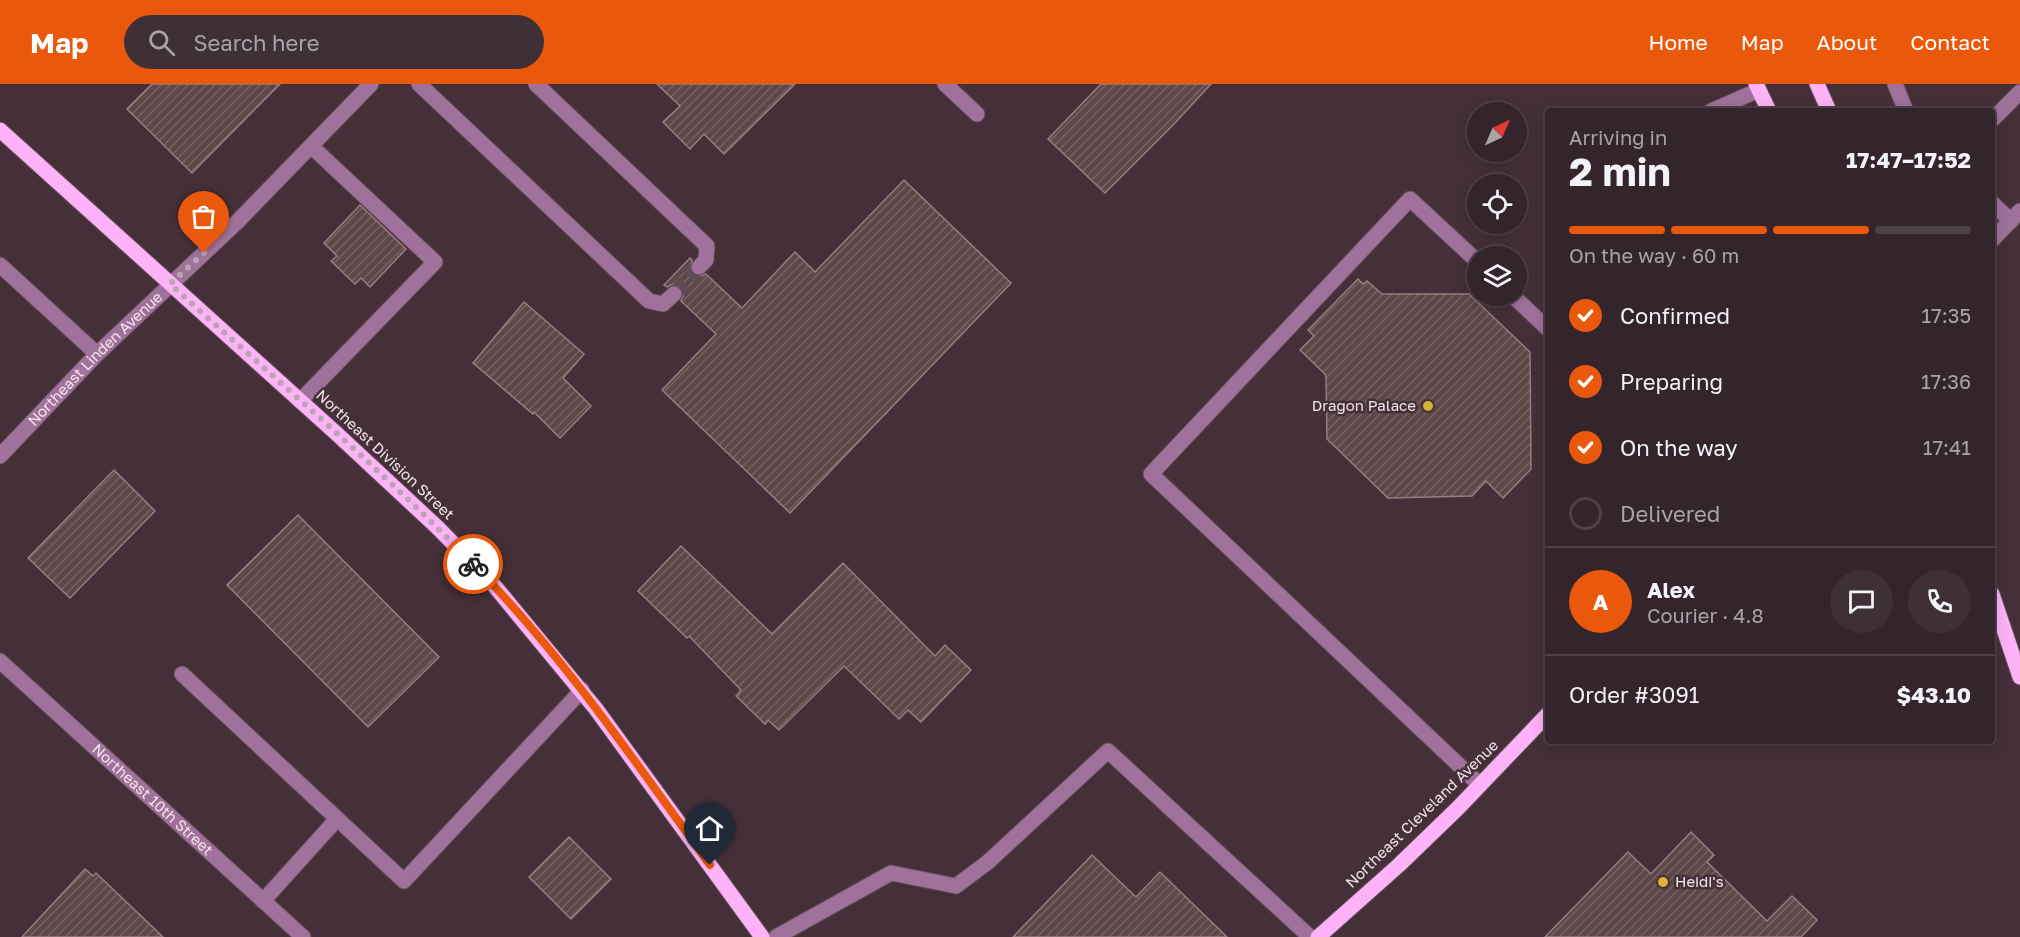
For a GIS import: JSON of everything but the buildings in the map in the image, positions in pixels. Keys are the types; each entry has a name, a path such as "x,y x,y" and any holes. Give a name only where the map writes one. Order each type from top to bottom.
{"main road":[{"path":"1816,84 1828,108"},
{"path":"1758,87 1768,108"},
{"name":"Northeast Division Street","path":"0,130 300,401 437,527 485,575 582,690 762,937"},
{"path":"1995,603 2020,677"},
{"name":"Northeast Cleveland Avenue","path":"1318,937 1400,865 1545,717"}],"street":[{"name":"Northeast Linden Avenue","path":"0,456 97,354 237,222 371,84"},
{"path":"418,84 649,301 663,304 674,294"},
{"path":"536,84 707,246 706,260 699,267"},
{"path":"945,84 977,114"},
{"path":"1895,84 1905,108"},
{"path":"1717,108 1758,87"},
{"path":"1995,117 2020,92"},
{"path":"300,401 435,262 311,146"},
{"path":"1467,252 1410,199 1151,474 1480,785"},
{"path":"1995,205 2015,216 1995,237"},
{"path":"0,265 97,354"},
{"path":"1524,306 1545,326"},
{"name":"Northeast 10th Street","path":"0,661 303,937"},
{"path":"182,674 404,881 582,690"},
{"path":"776,937 891,873 956,886 988,862 1108,751 1310,937"},
{"path":"263,901 337,819"}],"tunnel":[{"path":"674,294 699,267"}],"way so far":[{"path":"204,253 170,284 353,449 437,527 473,564"}],"place":[{"name":"Dragon Palace","path":"1428,406"},
{"name":"Heidi's","path":"1663,882"}],"route":[{"path":"473,564 546,645 582,690 710,865"}]}
